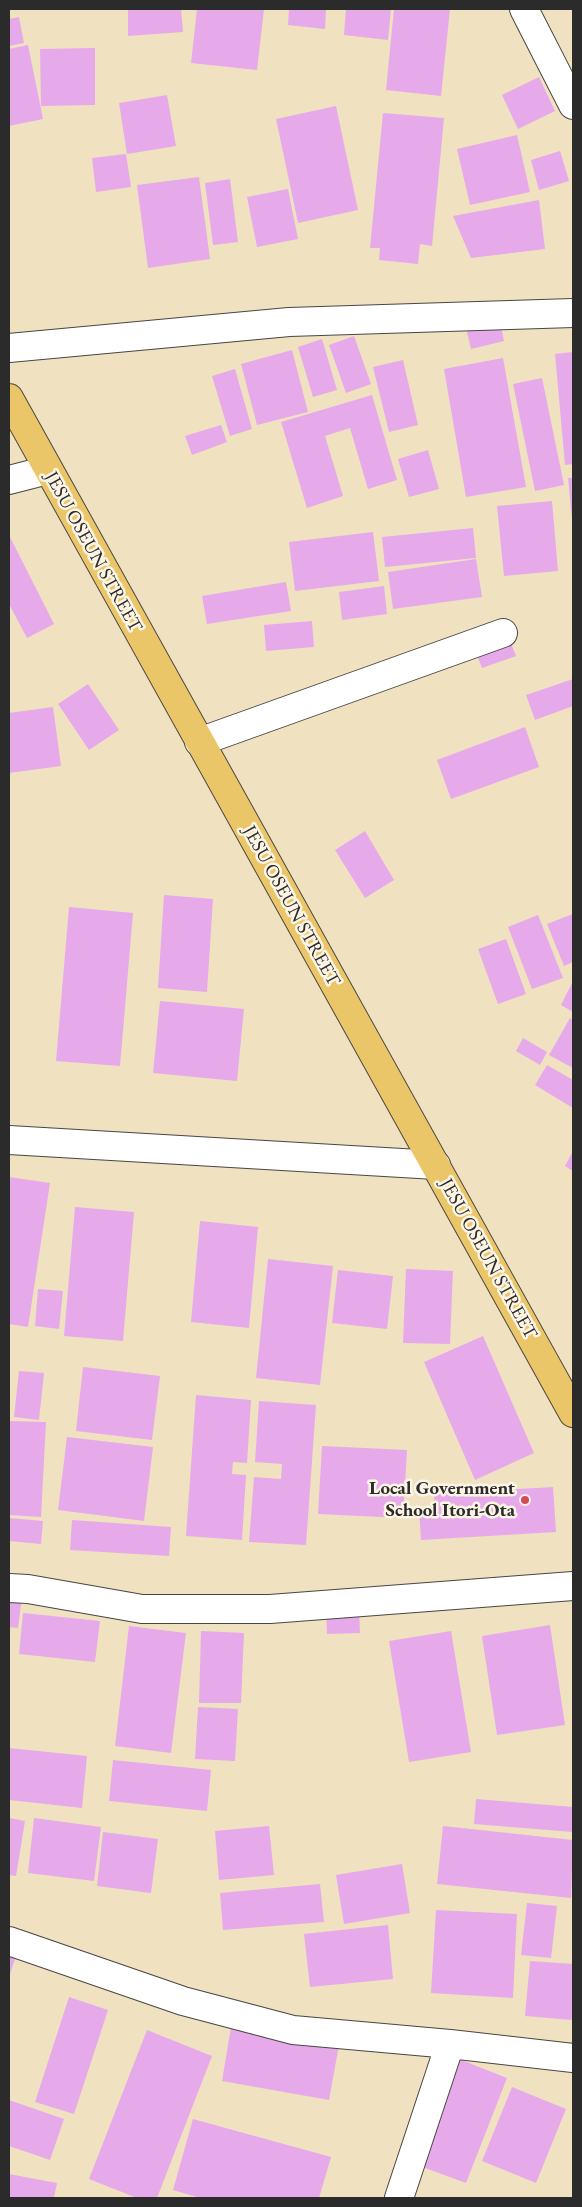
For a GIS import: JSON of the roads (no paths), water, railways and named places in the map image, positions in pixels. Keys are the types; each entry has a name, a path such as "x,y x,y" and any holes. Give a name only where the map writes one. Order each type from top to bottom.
{"main road":[{"name":"JESU OSEUN STREET","path":"9,398 573,1413"}],"street":[{"path":"524,9 573,105"},
{"path":"9,348 289,322 573,313"},
{"path":"9,480 48,470"},
{"path":"199,742 503,633"},
{"path":"9,1140 436,1165"},
{"path":"9,1588 28,1589 142,1609 270,1609 573,1586"},
{"path":"9,1941 183,2001 293,2030 450,2044 573,2058"},
{"path":"399,2198 450,2044"}],"place":[{"name":"Local Government School Itori-Ota","path":"525,1500"}]}
